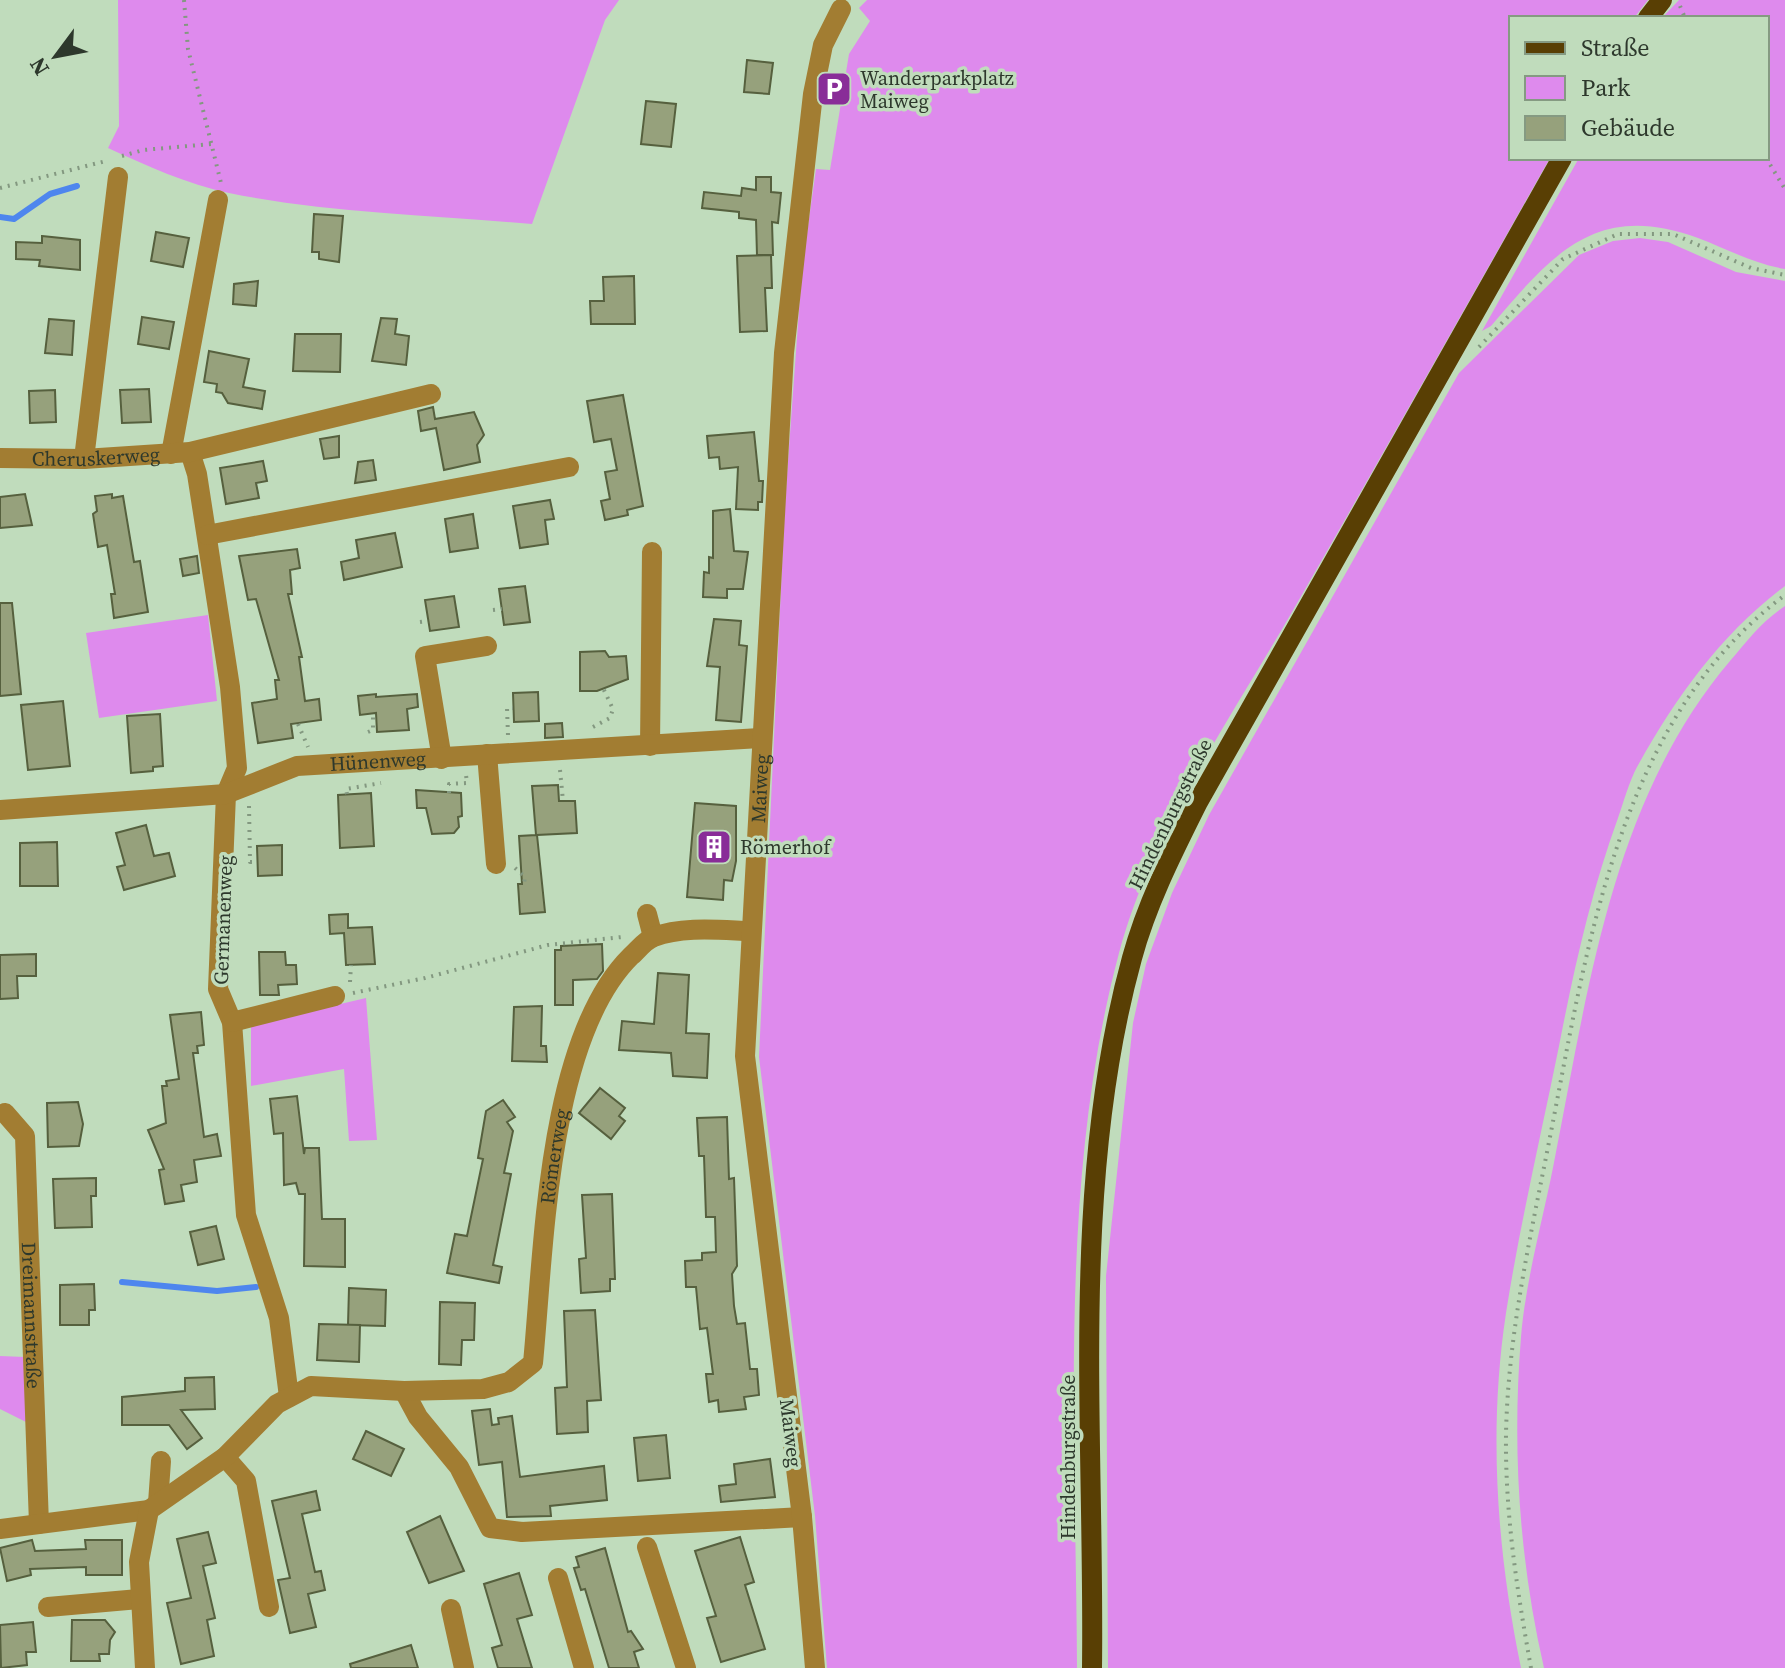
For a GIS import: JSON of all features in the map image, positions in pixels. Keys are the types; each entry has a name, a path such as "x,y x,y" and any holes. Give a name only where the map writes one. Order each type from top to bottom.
{"main road":[{"path":"1650,16 1662,0"},
{"name":"Hindenburgstraße","path":"1092,1668 1092,1273 1101,1128 1118,1016 1133,954 1165,870 1198,802 1561,160"}],"street":[{"name":"Maiweg","path":"815,1668 802,1517 745,1056 760,738 784,353 800,186 823,45 841,9"},
{"path":"84,459 119,167"},
{"path":"180,453 218,200"},
{"name":"Cheruskerweg","path":"0,458 84,459 180,453 431,394"},
{"name":"Germanenweg","path":"180,453 207,535 230,687 237,768 226,794 218,989 232,1022 246,1215 279,1318 289,1397"},
{"path":"207,535 569,467"},
{"path":"650,746 652,552"},
{"path":"442,759 425,656 487,646"},
{"name":"Hünenweg","path":"0,810 226,794 297,766 760,738"},
{"path":"487,754 496,864"},
{"path":"647,914 650,939 675,929 750,931"},
{"name":"Römerweg","path":"154,1507 225,1457 289,1397 311,1386 404,1391 483,1389 509,1382 533,1363 547,1216 565,1094 588,1026 617,970 650,939"},
{"path":"232,1022 335,996"},
{"name":"Dreimannstraße","path":"5,1113 25,1136 39,1524"},
{"path":"404,1391 418,1417 459,1467 490,1528 522,1532 802,1517"},
{"path":"225,1457 246,1481 269,1607"},
{"path":"145,1668 139,1599 141,1542 154,1507 161,1461"},
{"path":"0,1529 154,1507"},
{"path":"647,1547 686,1668"},
{"path":"558,1578 584,1668"},
{"path":"48,1607 139,1599"},
{"path":"451,1609 464,1668"}],"path":[{"path":"184,0 188,49 222,188 218,200"},
{"path":"0,188 119,167 143,150 211,144"},
{"path":"1767,160 1785,189"},
{"path":"1477,349 1563,259 1618,234 1673,234 1751,268 1785,275"},
{"path":"1531,1668 1507,1527 1506,1433 1512,1330 1581,980 1605,883 1636,790 1665,739 1727,646 1785,595"},
{"path":"493,610 502,609"},
{"path":"420,622 428,621"},
{"path":"591,749 592,728 610,718 613,709 603,688"},
{"path":"509,754 507,708 513,708"},
{"path":"368,732 373,730 373,717 376,717"},
{"path":"298,724 309,750"},
{"path":"558,751 563,801"},
{"path":"248,783 250,862 257,862"},
{"path":"347,794 346,789 381,783"},
{"path":"335,996 438,975 548,945 615,937 650,939"}],"green space":[{"path":"118,0 619,0 605,20 532,224 266,200 198,185 108,148 119,126"},
{"path":"867,0 1648,0 1636,16 1509,16 1509,160 1549,160 1325,555 1194,778 1133,908 1119,953 1100,1040 1087,1128 1079,1218 1074,1399 1077,1668 827,1668 815,1516 759,1057 785,503 802,269 816,169 830,170 849,54 870,21 859,8"},
{"path":"1679,0 1785,0 1785,269 1762,264 1698,238 1663,228 1632,226 1604,230 1557,256 1491,326 1482,331 1578,160 1769,160 1769,16 1664,16"},
{"path":"1640,238 1668,242 1736,272 1785,281 1785,586 1720,646 1684,692 1652,741 1629,785 1584,931 1524,1213 1500,1358 1497,1447 1501,1536 1521,1668 1108,1668 1106,1276 1133,1023 1146,964 1172,893 1209,815 1459,373 1579,255 1613,241"},
{"path":"1785,606 1785,1668 1544,1668 1523,1545 1520,1503 1517,1420 1521,1337 1531,1268 1595,959 1633,832 1659,771 1691,714 1730,661 1762,625"},
{"path":"208,615 217,701 99,718 86,633"},
{"path":"366,998 377,1140 349,1141 344,1069 251,1086 251,1025"},
{"path":"0,1356 25,1357 26,1422 0,1409"}],"building":[{"path":"747,60 773,63 769,94 744,92"},
{"path":"646,101 676,104 671,147 641,144"},
{"path":"756,177 771,177 771,192 781,193 778,223 772,222 773,255 757,255 756,220 739,218 739,212 702,208 704,192 741,196 742,188 756,190"},
{"path":"314,214 343,216 339,262 319,259 319,252 312,252"},
{"path":"156,232 189,238 183,267 151,261"},
{"path":"42,236 80,240 80,270 39,266 40,260 16,259 16,242 42,243"},
{"path":"771,255 772,288 765,288 767,331 740,332 737,256"},
{"path":"634,276 635,324 591,324 590,301 604,301 603,277"},
{"path":"258,281 256,306 233,304 234,284"},
{"path":"142,317 174,322 169,349 138,344"},
{"path":"381,318 397,319 395,334 409,336 406,365 372,361"},
{"path":"49,319 74,321 72,355 45,353"},
{"path":"295,334 341,334 340,372 293,371"},
{"path":"209,351 249,359 243,387 265,391 262,409 228,403 222,393 216,392 217,384 204,382"},
{"path":"149,389 151,422 122,423 120,390"},
{"path":"55,390 56,422 30,423 29,391"},
{"path":"623,395 643,506 627,510 628,515 605,520 601,501 610,499 605,472 617,470 611,439 594,442 587,401"},
{"path":"433,407 435,419 474,412 484,435 477,445 480,462 444,470 436,428 421,431 418,411"},
{"path":"754,432 759,481 763,481 762,502 758,502 758,510 736,509 738,467 720,469 719,457 709,458 707,436"},
{"path":"339,436 339,457 324,459 320,439"},
{"path":"373,460 376,480 355,483 358,462"},
{"path":"263,461 267,481 256,483 259,498 226,504 220,468"},
{"path":"25,494 32,525 0,528 0,497"},
{"path":"112,494 112,498 123,496 134,562 140,561 148,612 114,618 111,594 115,594 107,545 98,547 93,514 97,511 95,496"},
{"path":"550,500 554,519 545,520 548,544 520,548 513,506"},
{"path":"730,509 734,551 748,552 743,589 727,589 727,598 703,597 704,572 709,573 709,557 713,558 713,511"},
{"path":"473,514 478,548 450,552 445,519"},
{"path":"395,533 402,567 344,580 341,562 359,558 356,540"},
{"path":"297,549 300,568 290,570 292,594 288,594 302,657 299,657 305,701 319,699 321,720 291,724 293,738 258,743 252,703 277,699 275,680 279,680 256,599 248,600 239,556"},
{"path":"197,556 199,573 183,576 180,559"},
{"path":"525,586 530,622 504,625 499,589"},
{"path":"454,596 459,627 430,631 425,600"},
{"path":"0,603 12,603 21,694 0,696"},
{"path":"714,619 741,621 739,645 747,646 741,722 716,720 720,667 707,666"},
{"path":"605,651 609,657 626,656 628,679 597,691 580,691 580,652"},
{"path":"538,692 539,721 514,722 513,693"},
{"path":"376,694 376,697 417,694 418,707 407,709 409,730 377,732 376,713 360,715 358,696"},
{"path":"63,701 70,766 28,770 21,705"},
{"path":"160,714 163,766 153,767 153,771 131,773 127,716"},
{"path":"562,723 563,737 545,738 545,724"},
{"path":"558,785 559,801 575,801 577,833 537,835 545,912 520,914 519,836 536,835 532,786"},
{"path":"416,790 461,793 462,816 458,817 459,827 454,833 432,834 426,808 417,808"},
{"path":"371,793 374,846 340,848 338,795"},
{"name":"Römerhof","path":"695,803 736,806 736,861 732,881 724,880 723,900 687,897"},
{"path":"146,825 154,856 169,853 175,876 124,890 117,867 125,865 116,833"},
{"path":"57,842 58,886 20,886 20,843"},
{"path":"282,845 282,875 258,876 257,846"},
{"path":"348,914 348,928 372,927 375,964 346,965 344,933 330,934 329,915"},
{"path":"602,944 603,971 597,979 573,980 573,1005 555,1005 555,950 561,950 561,946"},
{"path":"259,952 285,952 286,965 296,965 297,984 278,985 279,995 260,995"},
{"path":"36,954 36,976 17,976 18,998 0,999 0,955"},
{"path":"658,973 689,975 686,1033 709,1034 707,1078 673,1076 671,1053 619,1050 622,1021 654,1024"},
{"path":"542,1006 541,1046 546,1046 547,1062 512,1061 514,1007"},
{"path":"201,1012 204,1045 197,1046 198,1053 193,1053 204,1137 217,1134 221,1156 194,1160 197,1182 181,1185 184,1201 165,1204 159,1170 164,1169 148,1130 166,1123 162,1086 167,1086 166,1081 179,1079 170,1015"},
{"path":"600,1088 625,1108 619,1116 625,1121 611,1139 579,1113"},
{"path":"297,1096 304,1154 305,1148 319,1148 322,1219 345,1219 345,1267 304,1266 305,1194 299,1194 296,1183 284,1185 283,1133 274,1134 270,1099"},
{"path":"503,1100 515,1117 507,1122 513,1131 504,1173 511,1174 493,1265 502,1267 499,1283 447,1273 455,1234 467,1236 483,1159 478,1158 486,1111"},
{"path":"78,1102 83,1124 79,1146 48,1147 47,1103"},
{"path":"727,1117 729,1179 734,1178 737,1266 732,1274 734,1306 737,1324 745,1323 750,1369 757,1369 759,1395 744,1397 746,1409 719,1412 718,1400 709,1402 706,1374 713,1374 707,1328 700,1329 696,1287 686,1287 685,1261 702,1260 702,1253 716,1252 715,1217 706,1217 704,1156 699,1156 697,1118"},
{"path":"96,1178 96,1196 91,1196 92,1227 55,1228 53,1179"},
{"path":"612,1194 615,1279 610,1279 610,1291 581,1293 579,1259 586,1258 582,1195"},
{"path":"216,1226 224,1259 198,1265 190,1232"},
{"path":"94,1284 95,1310 89,1310 89,1325 60,1325 60,1285"},
{"path":"349,1288 386,1290 385,1326 348,1325"},
{"path":"440,1302 475,1303 474,1340 462,1340 461,1365 439,1364"},
{"path":"595,1310 601,1400 587,1401 588,1432 557,1434 555,1388 567,1387 564,1311"},
{"path":"319,1324 360,1325 359,1362 317,1360"},
{"path":"214,1377 215,1409 181,1410 202,1438 187,1449 169,1425 122,1425 122,1397 185,1391 185,1378"},
{"path":"490,1409 492,1425 499,1424 498,1418 512,1416 520,1477 604,1466 607,1500 550,1506 551,1516 507,1517 502,1462 479,1465 472,1411"},
{"path":"366,1431 404,1449 391,1476 353,1459"},
{"path":"666,1435 670,1478 638,1481 634,1438"},
{"path":"770,1459 775,1497 721,1502 719,1486 736,1484 734,1464"},
{"path":"316,1491 320,1510 302,1514 315,1572 321,1571 325,1590 308,1594 316,1627 290,1633 278,1580 290,1578 272,1501"},
{"path":"440,1516 464,1571 429,1583 407,1532"},
{"path":"208,1532 216,1563 203,1566 215,1618 207,1620 214,1656 181,1664 167,1603 191,1598 177,1539"},
{"path":"740,1537 754,1582 745,1585 765,1649 721,1662 707,1618 716,1616 695,1551"},
{"path":"32,1540 35,1551 86,1549 85,1540 122,1540 122,1575 86,1575 86,1567 30,1569 31,1575 7,1581 0,1548"},
{"path":"605,1548 628,1632 631,1631 643,1649 634,1652 639,1668 609,1668 585,1589 581,1590 574,1568 579,1567 576,1557"},
{"path":"519,1573 532,1615 517,1619 532,1668 498,1668 492,1648 502,1645 484,1584"},
{"path":"72,1620 105,1620 115,1632 110,1640 109,1654 99,1654 100,1661 71,1661"},
{"path":"33,1622 36,1652 26,1652 27,1665 1,1668 0,1625"},
{"path":"411,1645 418,1668 351,1668 350,1664"}],"waterway":[{"path":"0,217 14,219 50,194 77,186"},
{"path":"122,1282 217,1291 256,1287"}],"place":[{"name":"Wanderparkplatz Maiweg","path":"834,89"},
{"name":"Römerhof","path":"714,847"}]}
